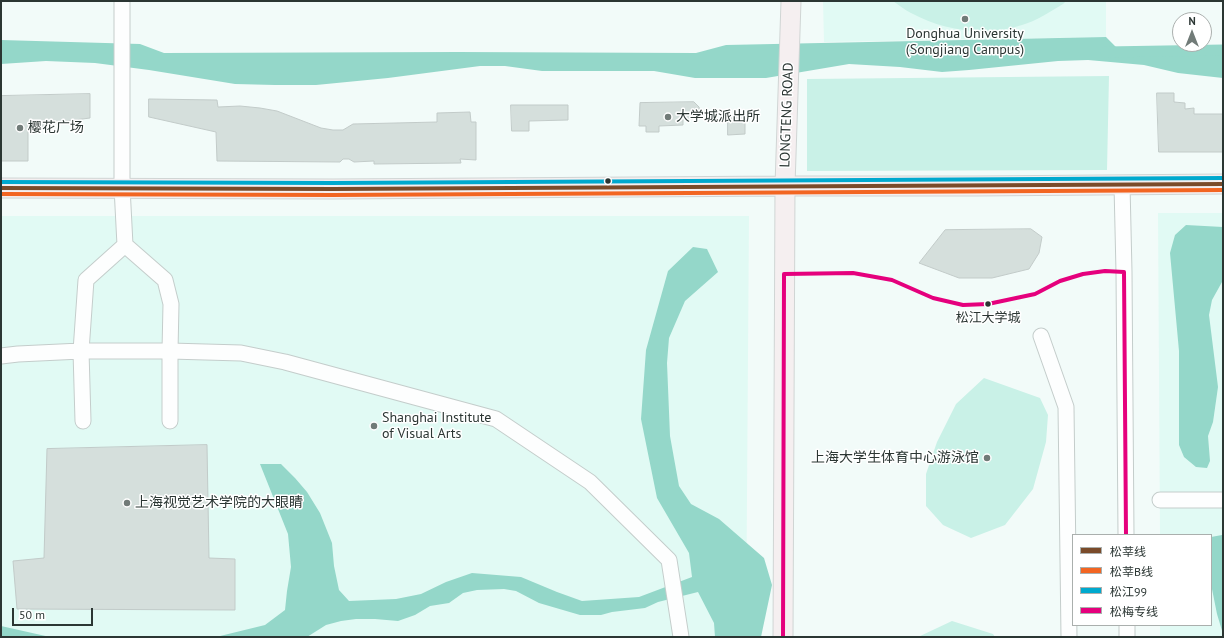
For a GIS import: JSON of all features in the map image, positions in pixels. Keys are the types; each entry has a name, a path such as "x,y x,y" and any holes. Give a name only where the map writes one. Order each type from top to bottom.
{"main road":[{"name":"LONGTENG ROAD","path":"783,637 785,186 791,1"},
{"path":"1,188 122,187 333,189 1223,184"}],"street":[{"path":"122,1 122,187 125,245 165,280 171,304 170,421"},
{"path":"1122,184 1126,534"},
{"path":"83,421 80,351 86,280 125,245"},
{"path":"1042,336 1066,407 1069,637"},
{"path":"1,356 80,351 241,353 278,360 496,419 590,482 670,560 681,637"},
{"path":"1160,500 1223,500"},
{"path":"1127,626 1127,637"}],"shaded area":[{"name":"Donghua University (Songjiang Campus)","path":"823,1 1106,1 1106,37 824,42"},
{"path":"893,1 1066,1 1038,19 1027,23 1009,29 980,31 951,28 937,24 911,13"},
{"path":"1106,37 1121,52 1223,51 1223,78 1178,73 1144,65 1088,60 1058,61 942,72 900,67 849,64 766,78 695,78 654,71 542,71 505,66 480,66 388,78 316,85 275,85 235,84 95,63 46,61 1,64 1,40 140,44 164,53 696,53 726,45"},
{"path":"1109,76 1107,170 807,171 807,79"},
{"path":"1158,213 1223,213 1223,637 1160,637 1160,626 1212,626 1212,534 1160,534"},
{"name":"Shanghai Institute of Visual Arts","path":"1,216 749,216 746,637 1,637"},
{"path":"1186,225 1223,227 1223,281 1212,300 1209,315 1218,387 1213,422 1208,436 1210,461 1207,468 1196,467 1184,457 1179,445 1179,351 1170,253 1175,235"},
{"path":"693,247 707,249 718,272 685,301 669,338 667,363 670,436 679,486 691,504 719,519 764,558 772,585 761,637 715,637 714,623 698,592 658,602 645,608 612,612 601,615 580,615 539,603 516,591 504,589 477,590 463,593 449,603 430,606 415,615 398,621 356,619 341,621 326,625 307,637 216,637 265,625 285,610 291,567 288,534 260,464 281,464 307,492 320,513 332,543 334,566 339,590 349,601 396,599 421,594 446,582 472,573 521,577 582,601 639,597 692,577 689,553 657,498 641,419 646,350 668,271"},
{"name":"上海大学生体育中心游泳馆","path":"984,378 1040,398 1048,415 1046,442 1033,489 1005,525 971,538 943,525 926,506 926,474 937,442 956,404"},
{"path":"1223,536 1223,634 1212,589 1212,537"},
{"path":"952,621 993,634 995,637 918,637"},
{"path":"1,626 50,637 1,637"}],"building":[{"path":"1157,93 1174,93 1174,102 1185,103 1185,109 1194,108 1194,114 1223,114 1223,152 1159,152"},
{"name":"樱花广场","path":"90,94 90,118 67,121 28,130 28,161 1,161 1,96"},
{"path":"149,99 217,100 218,107 240,106 277,111 321,128 333,130 343,130 353,124 437,122 437,113 470,112 471,122 476,122 476,160 460,159 461,163 374,164 374,161 354,162 349,159 343,159 340,162 217,161 216,132 149,117"},
{"name":"大学城派出所","path":"694,102 699,107 700,114 693,119 683,118 683,125 659,126 659,132 646,132 646,126 639,126 640,103"},
{"path":"511,105 568,105 568,120 529,121 529,131 512,131"},
{"path":"728,116 745,116 745,134 728,135"},
{"path":"1031,229 1042,237 1039,253 1029,269 992,278 959,278 919,263 945,230"},
{"name":"上海视觉艺术学院的大眼睛","path":"207,445 209,558 235,559 235,610 17,609 13,561 44,558 47,449"}],"waterway":[{"path":"1106,52 1223,50"}],"transit line":[{"name":"松江99","path":"1,182 333,183 1223,178"},
{"name":"松莘线","path":"1,188 333,189 1223,184"},
{"name":"松莘B线","path":"1,194 333,195 1223,190"},
{"name":"松梅专线","path":"783,637 784,274 853,273 892,280 933,298 963,305 988,304 1035,294 1060,281 1083,274 1105,271 1124,272 1126,534"}],"place":[{"name":"Donghua University (Songjiang Campus)","path":"965,19"},
{"name":"大学城派出所","path":"668,117"},
{"name":"樱花广场","path":"20,128"},
{"name":"松江大学城","path":"988,304"},
{"name":"Shanghai Institute of Visual Arts","path":"374,426"},
{"name":"上海大学生体育中心游泳馆","path":"987,458"},
{"name":"上海视觉艺术学院的大眼睛","path":"127,503"}]}
